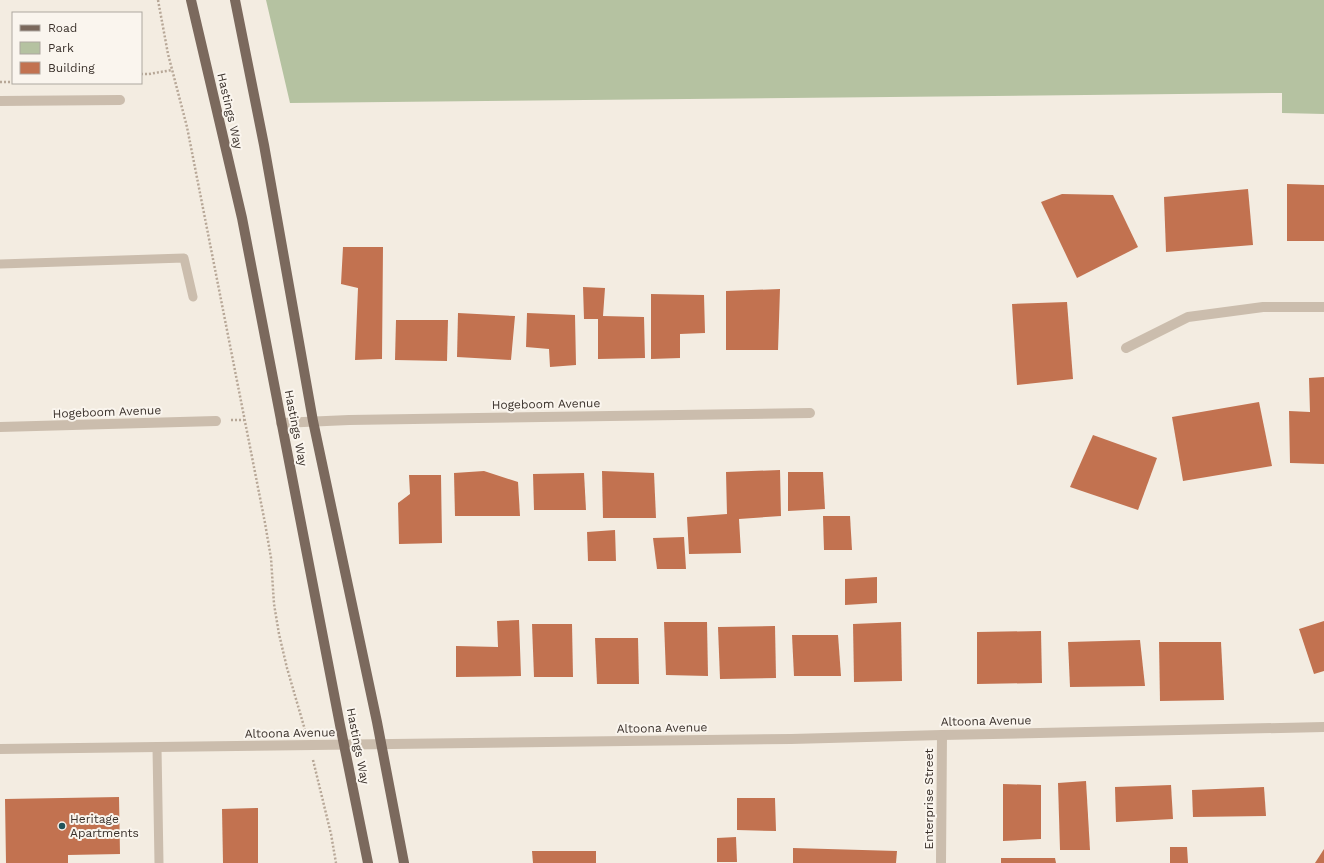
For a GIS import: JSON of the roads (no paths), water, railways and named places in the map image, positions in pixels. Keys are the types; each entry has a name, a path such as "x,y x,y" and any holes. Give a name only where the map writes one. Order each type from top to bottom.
{"main road":[{"name":"Hastings Way","path":"191,0 242,218 281,424 368,863"},
{"name":"Hastings Way","path":"235,0 264,145 314,421 404,863"}],"street":[{"path":"0,101 120,100"},
{"path":"1126,348 1188,317 1263,307 1324,307"},
{"name":"Hogeboom Avenue","path":"281,424 314,421 810,413"},
{"name":"Hogeboom Avenue","path":"0,427 216,421"},
{"name":"Altoona Avenue","path":"0,749 791,739 1324,728"},
{"name":"Enterprise Street","path":"942,735 942,863"}],"lane":[{"path":"0,264 184,258 193,297"},
{"path":"157,748 159,863"}],"place":[{"name":"Heritage Apartments","path":"62,826"}]}
